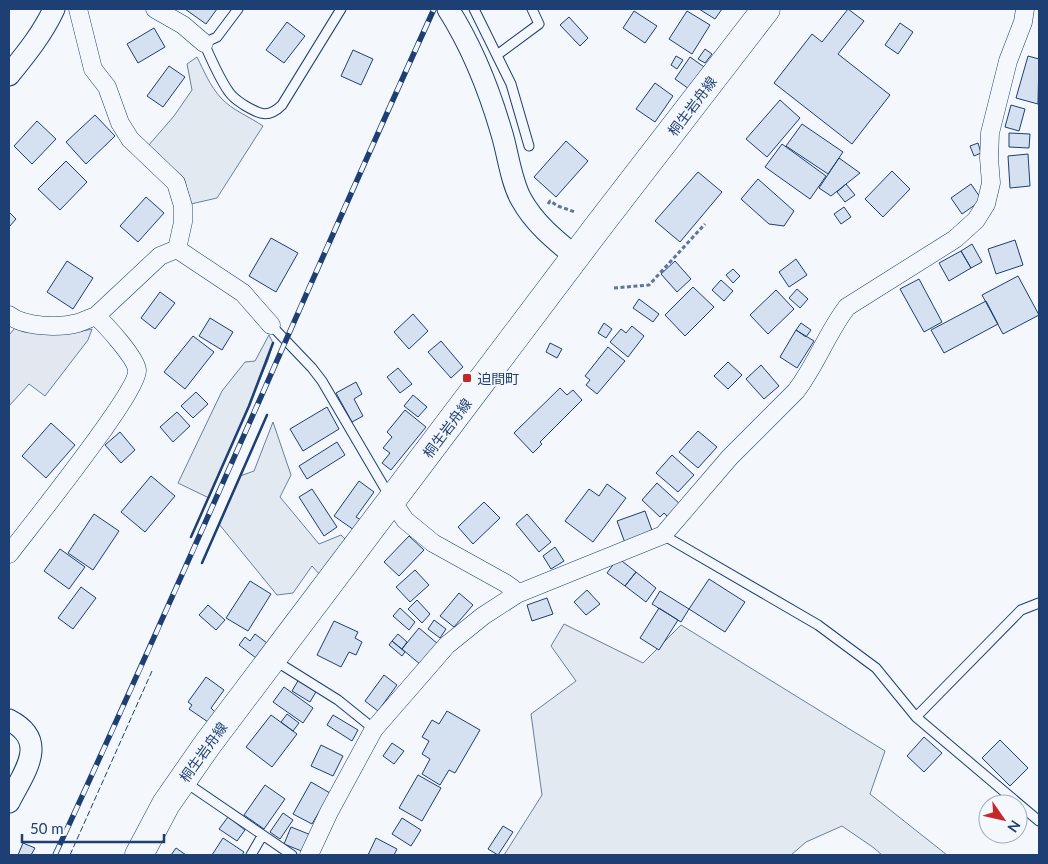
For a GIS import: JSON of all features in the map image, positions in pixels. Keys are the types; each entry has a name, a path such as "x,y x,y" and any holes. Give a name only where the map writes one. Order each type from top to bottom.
{"main road":[{"name":"桐生岩舟線","path":"138,855 166,804 182,780 272,658 766,9"}],"street":[{"path":"9,75 43,30 54,9"},
{"path":"78,9 93,69 107,87 120,122 130,139 176,183 183,206 183,222 177,249"},
{"path":"155,9 183,26 204,43"},
{"path":"448,9 462,30 478,62 490,94 520,198 535,220 548,234 576,257"},
{"path":"309,855 329,812 374,729 448,645 483,616 517,594 663,535 730,457 796,391 847,307 955,239 976,220 986,204 991,183 990,134 1008,61 1027,9"},
{"path":"9,315 23,323 32,325 77,323 96,316 160,256 177,249"},
{"path":"177,249 244,294 271,325"},
{"path":"9,554 112,417 134,382 137,369 134,361 106,325 96,316"},
{"path":"392,501 405,520 433,543 505,583 517,594"},
{"path":"9,720 25,731 30,742 31,754 9,802"}],"lane":[{"path":"238,9 217,37 204,43 229,92 236,100 258,113 275,112 282,105 342,9"},
{"path":"474,9 511,84 529,146"},
{"path":"497,55 540,24 532,9"},
{"path":"271,325 322,381 392,501"},
{"path":"663,535 818,625 876,668 916,717 1039,821"},
{"path":"916,717 1021,610 1039,603"},
{"path":"272,658 338,700 374,729"},
{"path":"182,780 292,855"},
{"path":"251,855 262,836"}],"path":[{"path":"550,202 575,212"},
{"path":"614,288 649,285 705,224"}],"shaded area":[{"path":"197,57 210,83 221,98 236,110 263,126 217,198 191,204 184,178 148,146 174,116 192,90 187,64"},
{"path":"15,328 30,331 78,332 92,329 88,340 45,396 29,384 9,406 9,335"},
{"path":"269,335 273,343 268,360 209,498 178,483 222,391 245,362 255,361"},
{"path":"273,422 291,475 280,497 319,544 341,535 346,540 320,575 312,566 293,593 277,595 219,524 240,476 254,471"},
{"path":"564,624 643,663 681,625 885,751 870,794 947,855 882,855 842,826 806,842 791,855 504,855 542,795 531,714 576,681 551,646"}],"building":[{"path":"185,9 217,9 206,24"},
{"path":"699,9 722,9 715,19"},
{"path":"848,9 864,21 838,54 890,95 852,144 774,83 812,34 822,42"},
{"path":"634,11 657,26 645,43 623,28"},
{"path":"687,11 710,25 692,54 669,39"},
{"path":"569,17 588,38 580,46 560,25"},
{"path":"287,22 305,36 284,63 266,50"},
{"path":"900,23 913,32 898,54 885,45"},
{"path":"154,28 165,47 138,63 127,44"},
{"path":"705,49 712,54 705,63 698,59"},
{"path":"353,50 373,59 361,85 341,76"},
{"path":"676,56 683,60 677,69 671,65"},
{"path":"1028,56 1039,59 1038,104 1016,98"},
{"path":"690,57 707,69 692,91 675,79"},
{"path":"169,66 185,77 163,107 147,96"},
{"path":"655,83 673,96 655,122 636,109"},
{"path":"780,100 800,118 767,157 746,139"},
{"path":"1011,105 1025,109 1019,131 1005,127"},
{"path":"95,115 115,136 86,164 66,142"},
{"path":"37,121 56,139 32,164 14,146"},
{"path":"802,124 843,152 828,174 786,146"},
{"path":"1009,133 1030,134 1029,148 1009,147"},
{"path":"566,141 588,161 556,197 534,177"},
{"path":"978,143 981,153 974,156 970,146"},
{"path":"782,144 826,176 810,199 765,167"},
{"path":"1028,154 1030,186 1010,188 1008,156"},
{"path":"839,158 860,173 831,196 819,188"},
{"path":"66,161 87,182 60,210 38,189"},
{"path":"892,171 910,189 883,217 865,199"},
{"path":"698,172 722,192 680,242 655,221"},
{"path":"758,179 794,211 784,226 769,224 741,199"},
{"path":"846,184 855,195 845,202 837,192"},
{"path":"971,184 982,200 962,214 951,198"},
{"path":"146,197 164,213 138,242 120,226"},
{"path":"844,207 851,217 841,224 834,214"},
{"path":"9,212 16,219 9,227"},
{"path":"271,238 298,253 276,292 249,276"},
{"path":"1015,240 1023,265 996,274 988,249"},
{"path":"972,244 982,262 971,268 961,251"},
{"path":"961,251 971,268 949,281 939,263"},
{"path":"796,259 807,275 789,287 779,272"},
{"path":"67,261 93,278 73,309 47,292"},
{"path":"675,261 691,279 677,292 661,274"},
{"path":"733,269 740,276 733,283 726,275"},
{"path":"1018,276 1039,315 1003,334 982,295"},
{"path":"919,279 942,322 924,332 900,289"},
{"path":"721,280 733,291 724,301 712,290"},
{"path":"693,287 714,307 685,336 665,315"},
{"path":"797,289 808,299 800,308 789,298"},
{"path":"776,290 794,309 768,334 750,315"},
{"path":"160,292 175,303 155,329 141,318"},
{"path":"639,299 659,314 653,322 633,308"},
{"path":"986,301 998,324 944,353 931,330"},
{"path":"413,314 428,331 409,349 394,332"},
{"path":"210,318 233,332 222,350 199,336"},
{"path":"604,323 612,329 606,338 598,333"},
{"path":"801,323 811,330 806,337 796,330"},
{"path":"632,326 644,336 628,357 610,342 621,329 626,333"},
{"path":"796,330 814,341 797,368 780,357"},
{"path":"193,336 214,352 185,389 164,372"},
{"path":"441,341 463,367 451,378 428,352"},
{"path":"550,343 562,349 557,358 546,352"},
{"path":"608,347 625,361 597,394 586,385 590,380 585,376"},
{"path":"728,362 742,375 728,389 714,376"},
{"path":"761,365 779,386 764,399 746,379"},
{"path":"398,368 412,384 400,393 387,377"},
{"path":"356,382 362,394 354,399 363,416 352,422 336,393"},
{"path":"560,388 567,395 573,390 582,400 540,442 542,444 533,453 514,433"},
{"path":"196,392 208,404 193,418 181,406"},
{"path":"413,395 427,407 418,417 404,406"},
{"path":"327,407 339,429 303,451 290,429"},
{"path":"405,410 426,427 391,470 382,463 390,453 383,448 392,437 387,432"},
{"path":"177,412 190,426 173,442 160,427"},
{"path":"51,423 75,445 46,478 22,456"},
{"path":"698,431 717,447 698,468 679,452"},
{"path":"120,432 135,450 121,463 105,445"},
{"path":"337,442 345,455 307,479 299,466"},
{"path":"672,455 694,475 678,492 656,473"},
{"path":"151,476 175,496 145,532 121,512"},
{"path":"359,481 374,492 356,517 361,520 354,530 334,516"},
{"path":"657,483 681,505 669,518 664,513 660,517 642,500"},
{"path":"607,484 626,498 593,542 565,521 589,489 599,496"},
{"path":"312,489 337,527 324,536 299,497"},
{"path":"484,502 500,518 473,544 458,527"},
{"path":"645,511 653,533 625,543 617,521"},
{"path":"94,514 119,531 93,570 68,553"},
{"path":"527,514 551,542 539,552 516,524"},
{"path":"409,536 424,550 399,576 384,562"},
{"path":"555,547 564,561 551,569 543,556"},
{"path":"60,549 85,567 69,589 44,571"},
{"path":"618,558 636,572 625,586 607,573"},
{"path":"415,570 429,585 410,602 396,587"},
{"path":"636,572 656,588 646,602 625,586"},
{"path":"709,579 745,602 725,632 689,609"},
{"path":"250,581 271,594 248,631 226,618"},
{"path":"81,587 96,598 73,629 58,618"},
{"path":"587,590 600,604 586,615 574,602"},
{"path":"660,591 689,609 681,622 652,604"},
{"path":"459,593 473,605 454,627 440,616"},
{"path":"547,598 553,614 532,621 527,605"},
{"path":"417,600 430,614 422,623 408,609"},
{"path":"208,605 225,620 216,630 199,615"},
{"path":"400,608 415,622 409,630 393,616"},
{"path":"659,608 678,620 659,650 640,638"},
{"path":"434,620 446,629 440,638 428,629"},
{"path":"334,621 358,632 355,638 362,642 356,655 349,652 341,667 317,655"},
{"path":"419,628 438,644 421,665 402,649"},
{"path":"255,634 267,643 256,658 239,645 245,637 250,641"},
{"path":"398,634 407,642 402,649 392,641"},
{"path":"392,641 405,652 402,656 389,645"},
{"path":"384,675 397,685 378,711 365,701"},
{"path":"206,677 224,690 211,708 215,712 208,722 189,709 192,705 188,702"},
{"path":"299,679 317,690 310,702 292,691"},
{"path":"284,687 313,708 303,723 273,702"},
{"path":"447,711 480,730 455,773 449,770 440,785 422,774 430,759 422,754 429,741 422,737 432,720 439,724"},
{"path":"287,714 299,723 293,731 281,722"},
{"path":"271,715 297,734 272,767 246,747"},
{"path":"333,715 358,730 352,741 327,725"},
{"path":"924,737 942,753 924,772 907,756"},
{"path":"1000,740 1028,768 1010,786 982,758"},
{"path":"392,743 404,751 394,764 383,756"},
{"path":"321,745 343,756 333,776 311,766"},
{"path":"418,775 441,788 422,821 399,808"},
{"path":"311,782 330,793 312,824 293,814"},
{"path":"265,785 285,799 264,829 244,815"},
{"path":"283,813 293,820 280,839 270,832"},
{"path":"228,817 245,830 237,841 219,829"},
{"path":"402,818 421,830 411,846 392,834"},
{"path":"503,826 513,832 498,855 488,849"},
{"path":"291,827 311,835 304,852 284,844"},
{"path":"223,838 244,852 242,855 212,855"},
{"path":"376,838 397,849 394,855 368,855"},
{"path":"23,843 35,848 31,855 18,855"},
{"path":"176,848 186,855 171,855"}],"railway":[{"path":"55,855 434,9"}],"fence":[{"path":"70,855 152,671"}],"wall":[{"path":"191,537 249,406 273,343"},
{"path":"202,563 267,415"}],"place":[{"name":"迫間町","path":"467,378"}]}
